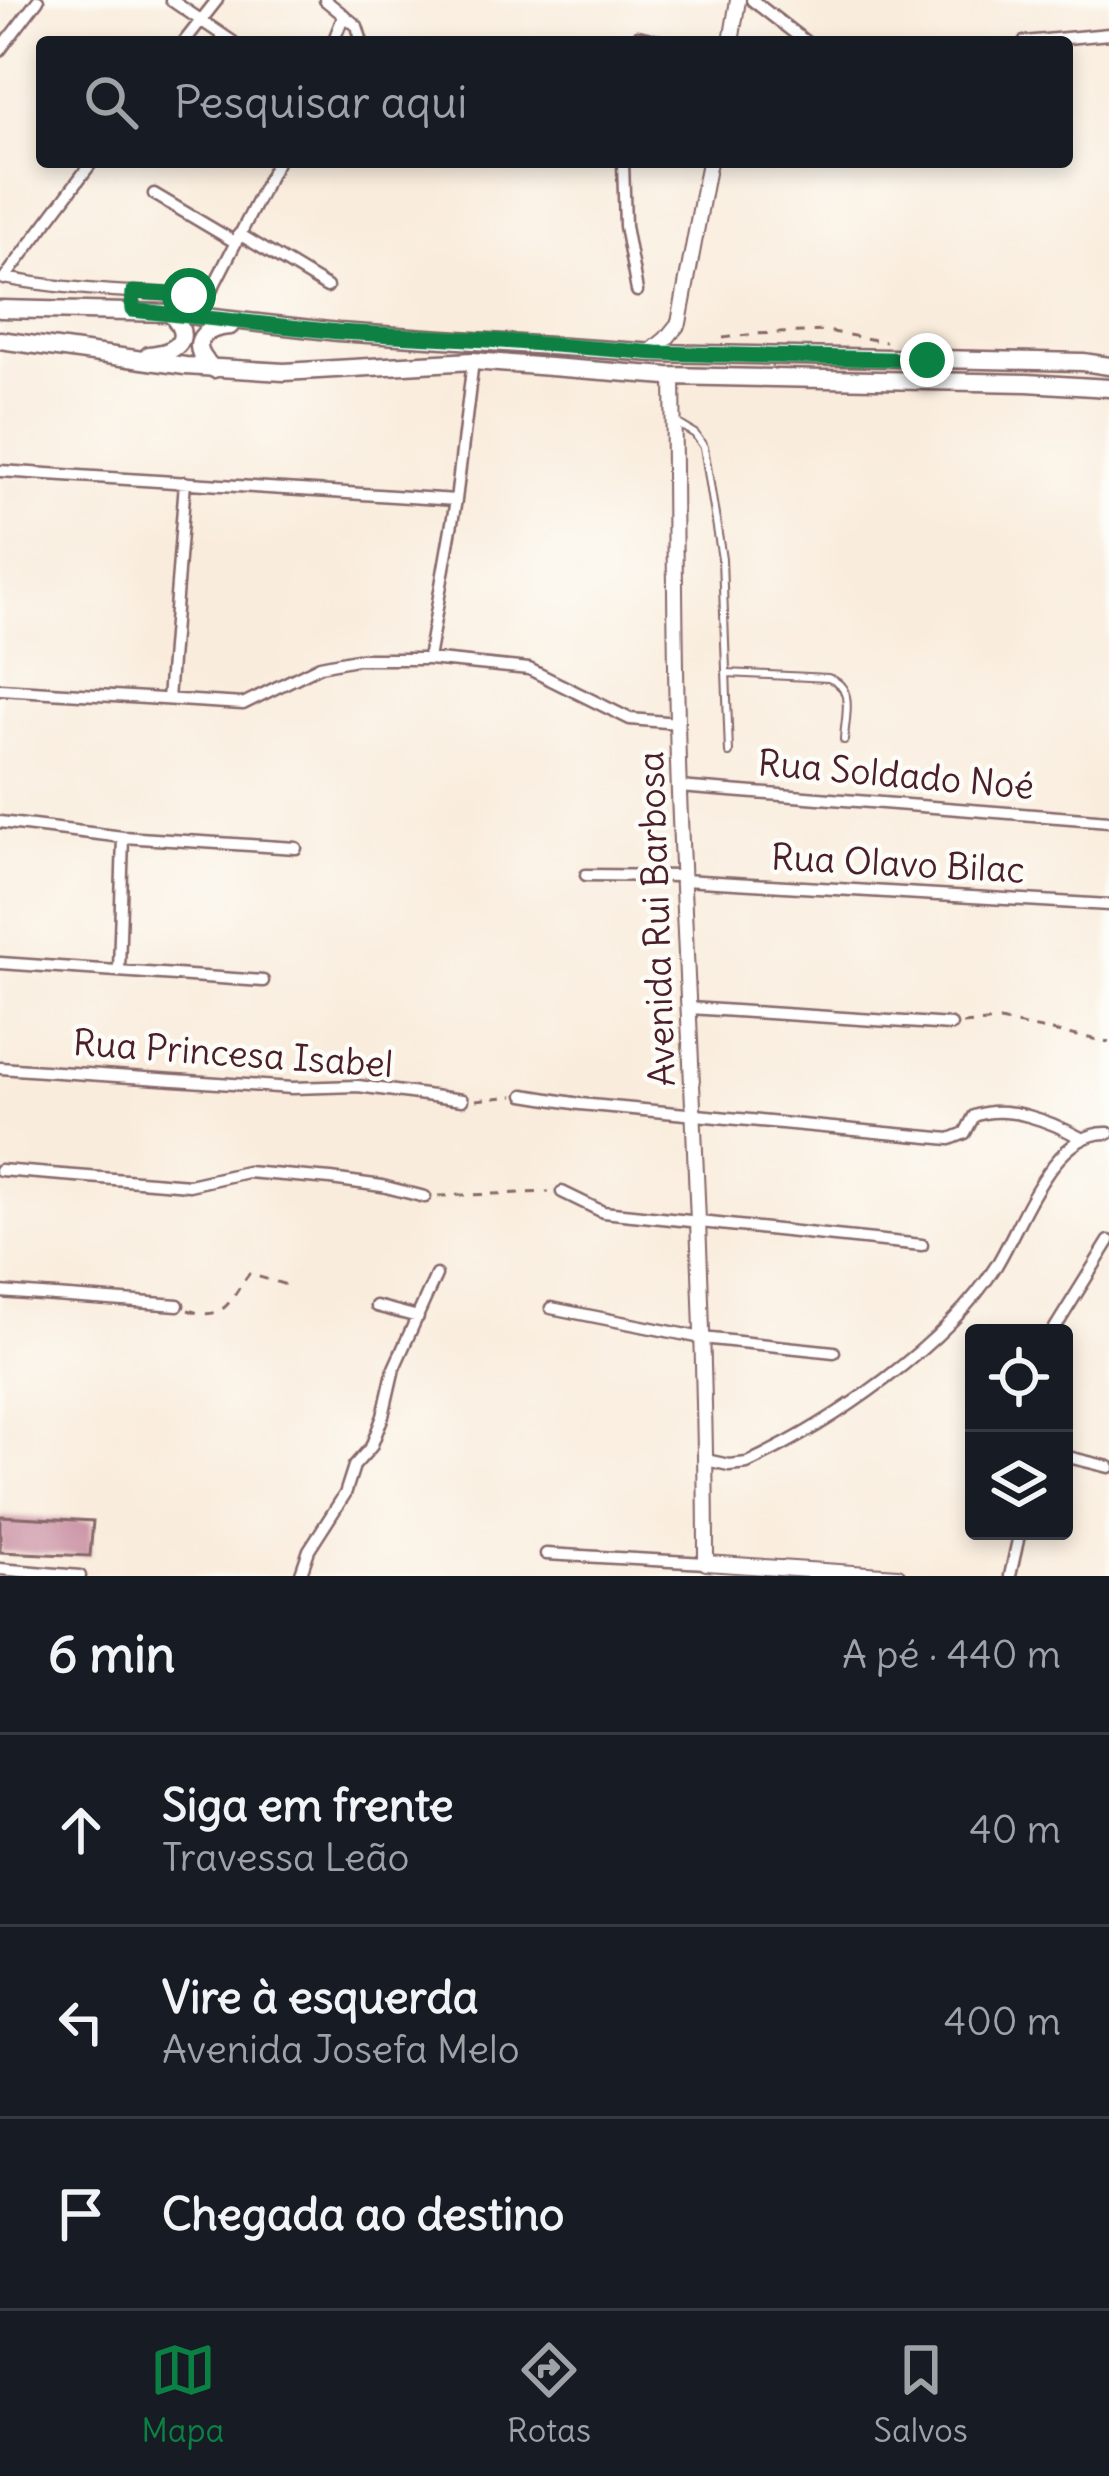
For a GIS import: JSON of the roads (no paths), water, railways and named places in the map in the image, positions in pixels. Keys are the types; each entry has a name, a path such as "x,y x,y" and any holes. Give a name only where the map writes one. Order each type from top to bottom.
{"main road":[{"path":"0,309 132,301 170,313 338,332 649,353 1109,366"},
{"path":"118,357 177,348 181,334 170,313"},
{"path":"214,369 200,351 200,338 206,332 219,326 261,323"},
{"path":"0,340 214,369 284,372 473,361 673,376 1109,388"}],"street":[{"path":"0,50 38,0"},
{"path":"171,0 224,36"},
{"path":"189,36 217,0"},
{"path":"325,0 361,36"},
{"path":"732,36 738,0"},
{"path":"752,0 798,36"},
{"path":"335,36 344,15"},
{"path":"1073,37 1109,34"},
{"path":"2,281 87,168"},
{"path":"2,281 132,301 207,294 274,168"},
{"path":"623,168 625,226 637,291"},
{"path":"649,353 679,322 708,168"},
{"path":"154,194 327,287"},
{"path":"679,322 696,355"},
{"path":"428,659 473,361"},
{"name":"Avenida Rui Barbosa","path":"673,376 679,787 702,1338 706,1563"},
{"path":"0,471 455,500"},
{"path":"168,699 185,482"},
{"path":"0,689 243,704 320,666 356,659 428,659 529,670 630,719 678,723"},
{"name":"Rua Soldado Noé","path":"679,787 1109,821"},
{"path":"0,822 123,837 296,848"},
{"path":"119,970 123,837"},
{"name":"Rua Olavo Bilac","path":"586,874 1109,905"},
{"path":"0,964 263,980"},
{"path":"690,1008 951,1024"},
{"name":"Rua Princesa Isabel","path":"0,1068 271,1087 358,1086 462,1100"},
{"path":"524,1095 950,1139 965,1133 974,1116 992,1111 1038,1120 1081,1138"},
{"path":"706,1460 747,1463 772,1452 849,1406 932,1339 994,1269 1059,1158 1081,1138 1109,1132"},
{"path":"0,1170 189,1185 247,1172 382,1186 424,1197"},
{"path":"562,1192 603,1212 922,1245"},
{"path":"1058,1324 1109,1241"},
{"path":"300,1576 309,1550 345,1495 354,1466 371,1447 394,1368 436,1276"},
{"path":"0,1292 178,1305"},
{"path":"376,1306 418,1317"},
{"path":"551,1308 702,1338 834,1352"},
{"path":"1073,1458 1109,1468"},
{"path":"1073,1466 1109,1468"},
{"path":"1010,1576 1018,1540"},
{"path":"546,1554 898,1576"},
{"path":"0,1569 80,1576"}],"lane":[{"path":"674,421 695,434 704,447 722,559 729,753"},
{"path":"727,673 840,682 847,691 844,740"}]}
